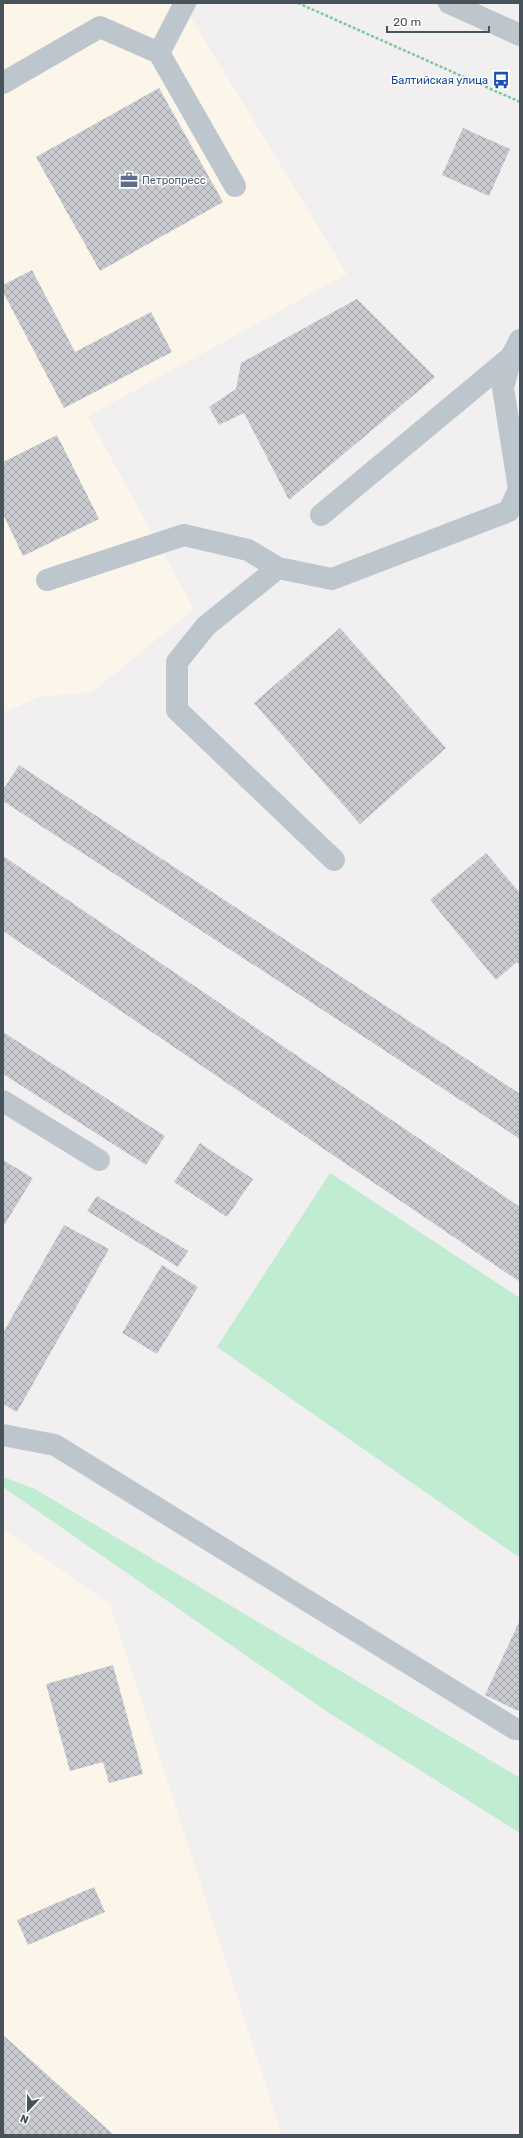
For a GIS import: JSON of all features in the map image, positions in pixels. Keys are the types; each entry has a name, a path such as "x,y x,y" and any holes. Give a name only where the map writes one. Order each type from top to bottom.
{"street":[{"path":"159,53 185,3"},
{"path":"449,3 520,35"},
{"path":"3,83 100,27 159,53 236,186"},
{"path":"47,580 184,535 248,550 278,568 332,579 510,512 519,489 503,388 516,348"},
{"path":"321,515 516,348"},
{"path":"278,568 206,626 177,662 177,710 334,860"},
{"path":"3,1101 99,1160"},
{"path":"3,1435 55,1445 515,1728 520,1729"}],"path":[{"path":"298,3 520,102"}],"shaded area":[{"path":"3,3 182,3 347,274 88,416 194,609 92,692 39,697 3,713"},
{"path":"3,1529 110,1604 282,2135 3,2135"}],"green space":[{"path":"330,1173 520,1298 520,1558 217,1347"},
{"path":"3,1477 35,1489 520,1778 520,1833 329,1713 3,1487"}],"building":[{"name":"Петропресс","path":"159,88 223,202 100,271 36,157"},
{"path":"463,128 510,149 489,196 442,175"},
{"path":"32,270 75,352 151,312 172,352 64,408 3,292 3,285"},
{"path":"357,299 435,377 289,500 244,413 219,425 209,407 236,389 241,363"},
{"path":"57,435 99,519 23,556 3,514 3,462"},
{"path":"340,628 446,748 360,824 254,703"},
{"path":"19,765 520,1094 520,1139 3,801 3,790"},
{"path":"486,853 520,893 520,966 517,962 496,980 430,900"},
{"path":"3,856 520,1207 520,1282 3,931"},
{"path":"3,1032 165,1136 146,1165 3,1074"},
{"path":"200,1143 253,1179 227,1217 174,1182"},
{"path":"3,1160 33,1178 3,1227"},
{"path":"97,1196 188,1251 178,1267 87,1211"},
{"path":"64,1225 109,1249 17,1412 3,1404 3,1333"},
{"path":"162,1265 198,1287 157,1354 122,1333"},
{"path":"520,1620 520,1707 518,1711 485,1695"},
{"path":"113,1665 143,1774 109,1783 103,1762 70,1771 46,1684"},
{"path":"94,1887 105,1912 28,1945 17,1920"},
{"path":"3,2035 114,2135 3,2135"}],"place":[{"name":"Балтийская улица","path":"501,80"},
{"name":"Петропресс","path":"129,180"}]}
